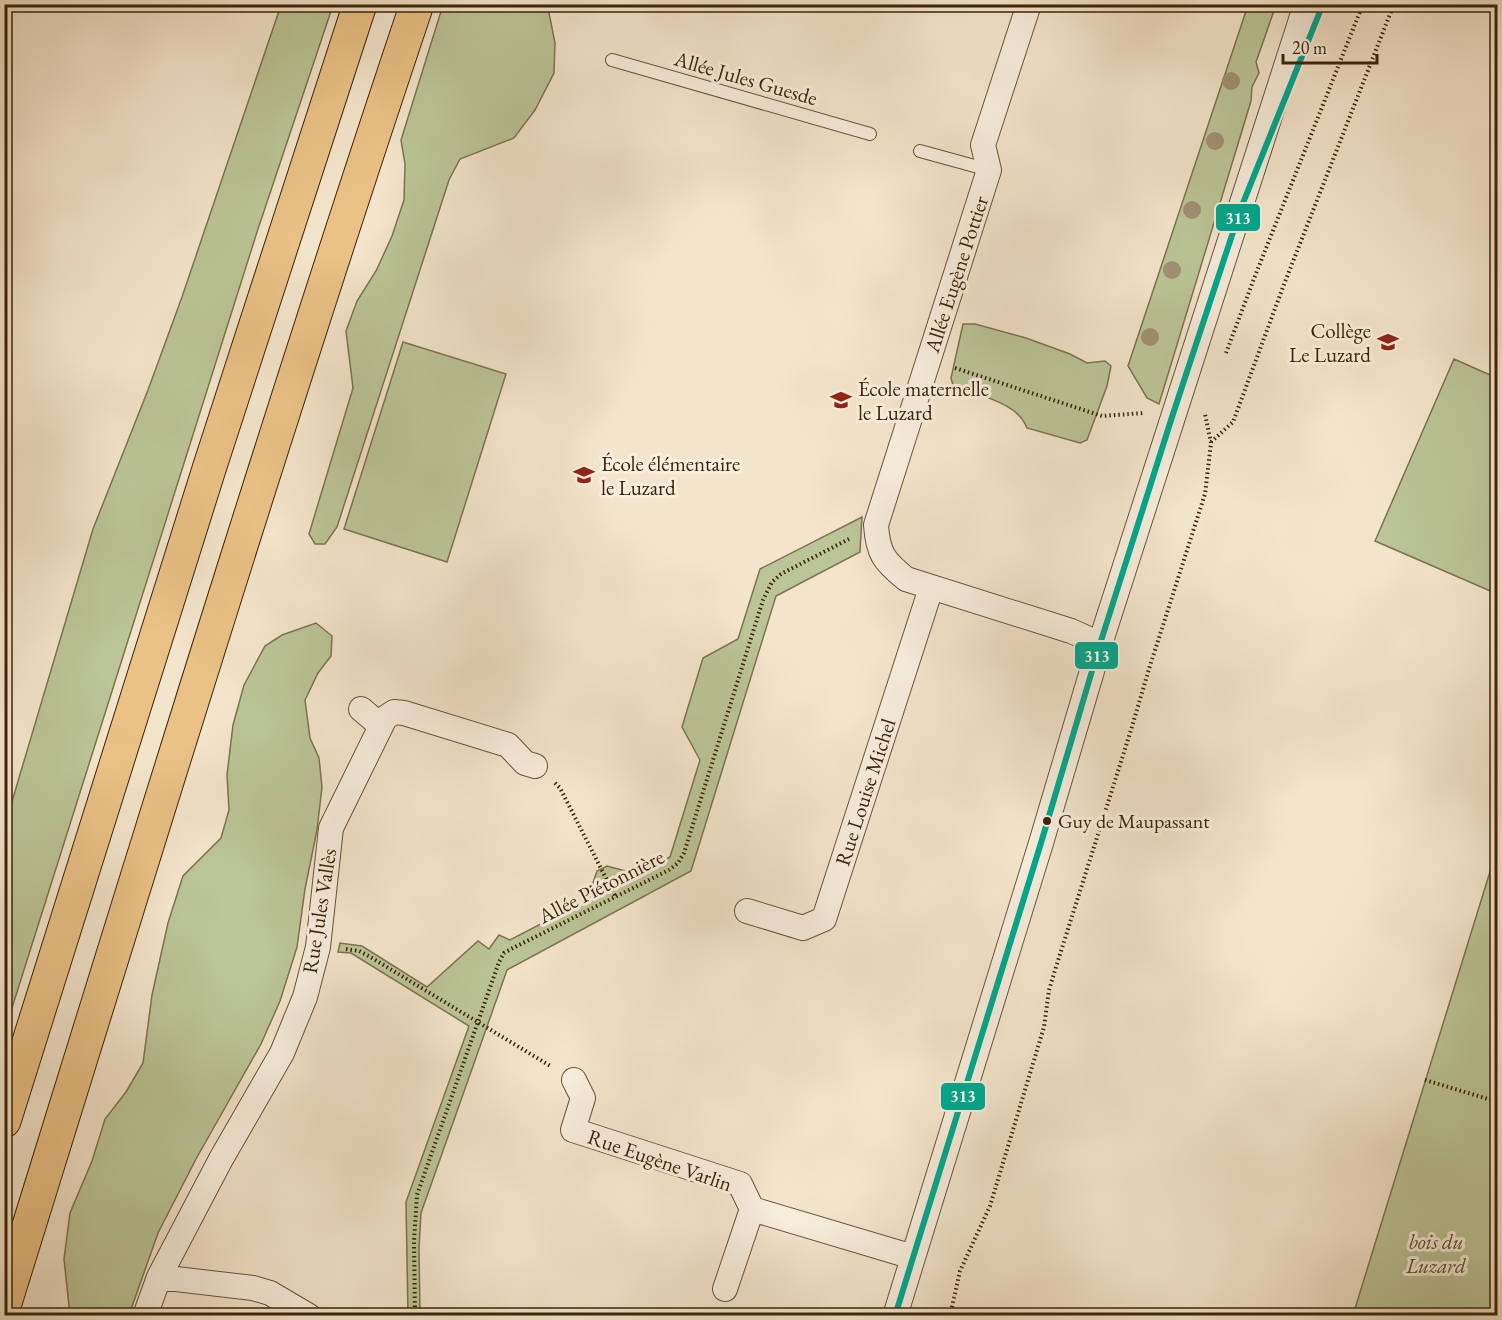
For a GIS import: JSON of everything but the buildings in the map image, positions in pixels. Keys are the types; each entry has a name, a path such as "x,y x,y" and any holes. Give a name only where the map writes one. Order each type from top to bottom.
{"highway":[{"path":"4,1121 216,447 360,4"},
{"path":"4,1306 198,684 417,4"}],"street":[{"name":"Allée Eugène Pottier","path":"1029,4 983,145 989,170 876,525 877,544 886,563 906,579 1071,631 1100,644"},
{"path":"895,1316 1100,644 1306,4"},
{"path":"1241,208 1323,4"},
{"name":"Rue Louise Michel","path":"747,911 803,928 824,919 931,588"},
{"path":"360,709 381,726 385,718 394,712 404,713 508,745 525,763 535,766"},
{"name":"Rue Jules Vallès","path":"145,1316 159,1277 221,1159 282,1053 305,997 318,947 331,828 381,726"},
{"name":"Rue Eugène Varlin","path":"574,1080 584,1098 573,1130 740,1184 752,1209 725,1289"},
{"name":"Rue Eugène Varlin","path":"752,1209 913,1257"},
{"path":"159,1277 253,1288 270,1293 309,1316"}],"lane":[{"name":"Allée Jules Guesde","path":"612,60 870,134"},
{"path":"920,151 989,170"}],"path":[{"path":"1226,354 1254,276 1363,4"},
{"path":"1211,443 1233,422 1283,287 1394,4"},
{"path":"929,360 1102,416 1147,413"},
{"path":"950,1316 960,1271 990,1206 1044,1027 1049,990 1154,651 1206,494 1211,443 1205,411"},
{"name":"Allée Piétonnière","path":"415,1316 414,1241 417,1195 504,953 669,870 678,863 684,853 763,600 772,582 781,574 876,525"},
{"path":"535,766 560,788 615,896"},
{"path":"318,947 359,951 574,1080"},
{"path":"1425,1080 1497,1102"}],"green space":[{"path":"281,5 333,5 257,232 5,1030 5,825 93,529 182,297"},
{"path":"443,5 550,5 548,8 555,43 554,73 535,110 514,138 460,159 449,180 337,527 325,544 315,544 309,534 353,388 346,331 357,301 376,271 392,236 404,200 405,164 401,140"},
{"path":"1248,5 1276,5 1256,62 1259,73 1252,87 1251,101 1159,404 1147,398 1128,366"},
{"path":"963,324 975,324 1026,338 1070,354 1087,363 1105,361 1111,366 1107,386 1087,440 1080,443 1027,428 1015,411 1006,405 953,385 951,378"},
{"path":"403,342 506,374 447,562 344,529"},
{"path":"1454,359 1497,378 1498,587 1495,593 1375,541"},
{"path":"862,517 860,552 776,596 691,871 507,970 421,1213 420,1315 408,1315 406,1202 469,1026 351,953 338,952 340,943 362,946 427,987 478,941 489,949 499,935 510,940 587,900 597,871 607,866 637,874 670,857 700,760 682,727 703,658 738,639 760,569"},
{"path":"316,623 332,636 331,656 318,673 305,700 310,738 319,758 322,787 297,947 280,1001 261,1044 196,1159 158,1233 129,1315 70,1315 64,1259 70,1213 92,1161 105,1119 126,1092 143,1063 152,995 168,923 183,876 221,838 229,810 227,775 233,725 244,685 265,646 282,635"},
{"name":"bois du Luzard","path":"1497,849 1497,1315 1353,1315"}],"transit line":[{"name":"313","path":"895,1316 1100,644 1172,417 1241,208 1323,4"}],"place":[{"name":"Collège Le Luzard","path":"1388,342"},
{"name":"École maternelle le Luzard","path":"841,400"},
{"name":"École élémentaire le Luzard","path":"584,475"},
{"name":"Guy de Maupassant","path":"1047,821"}]}
